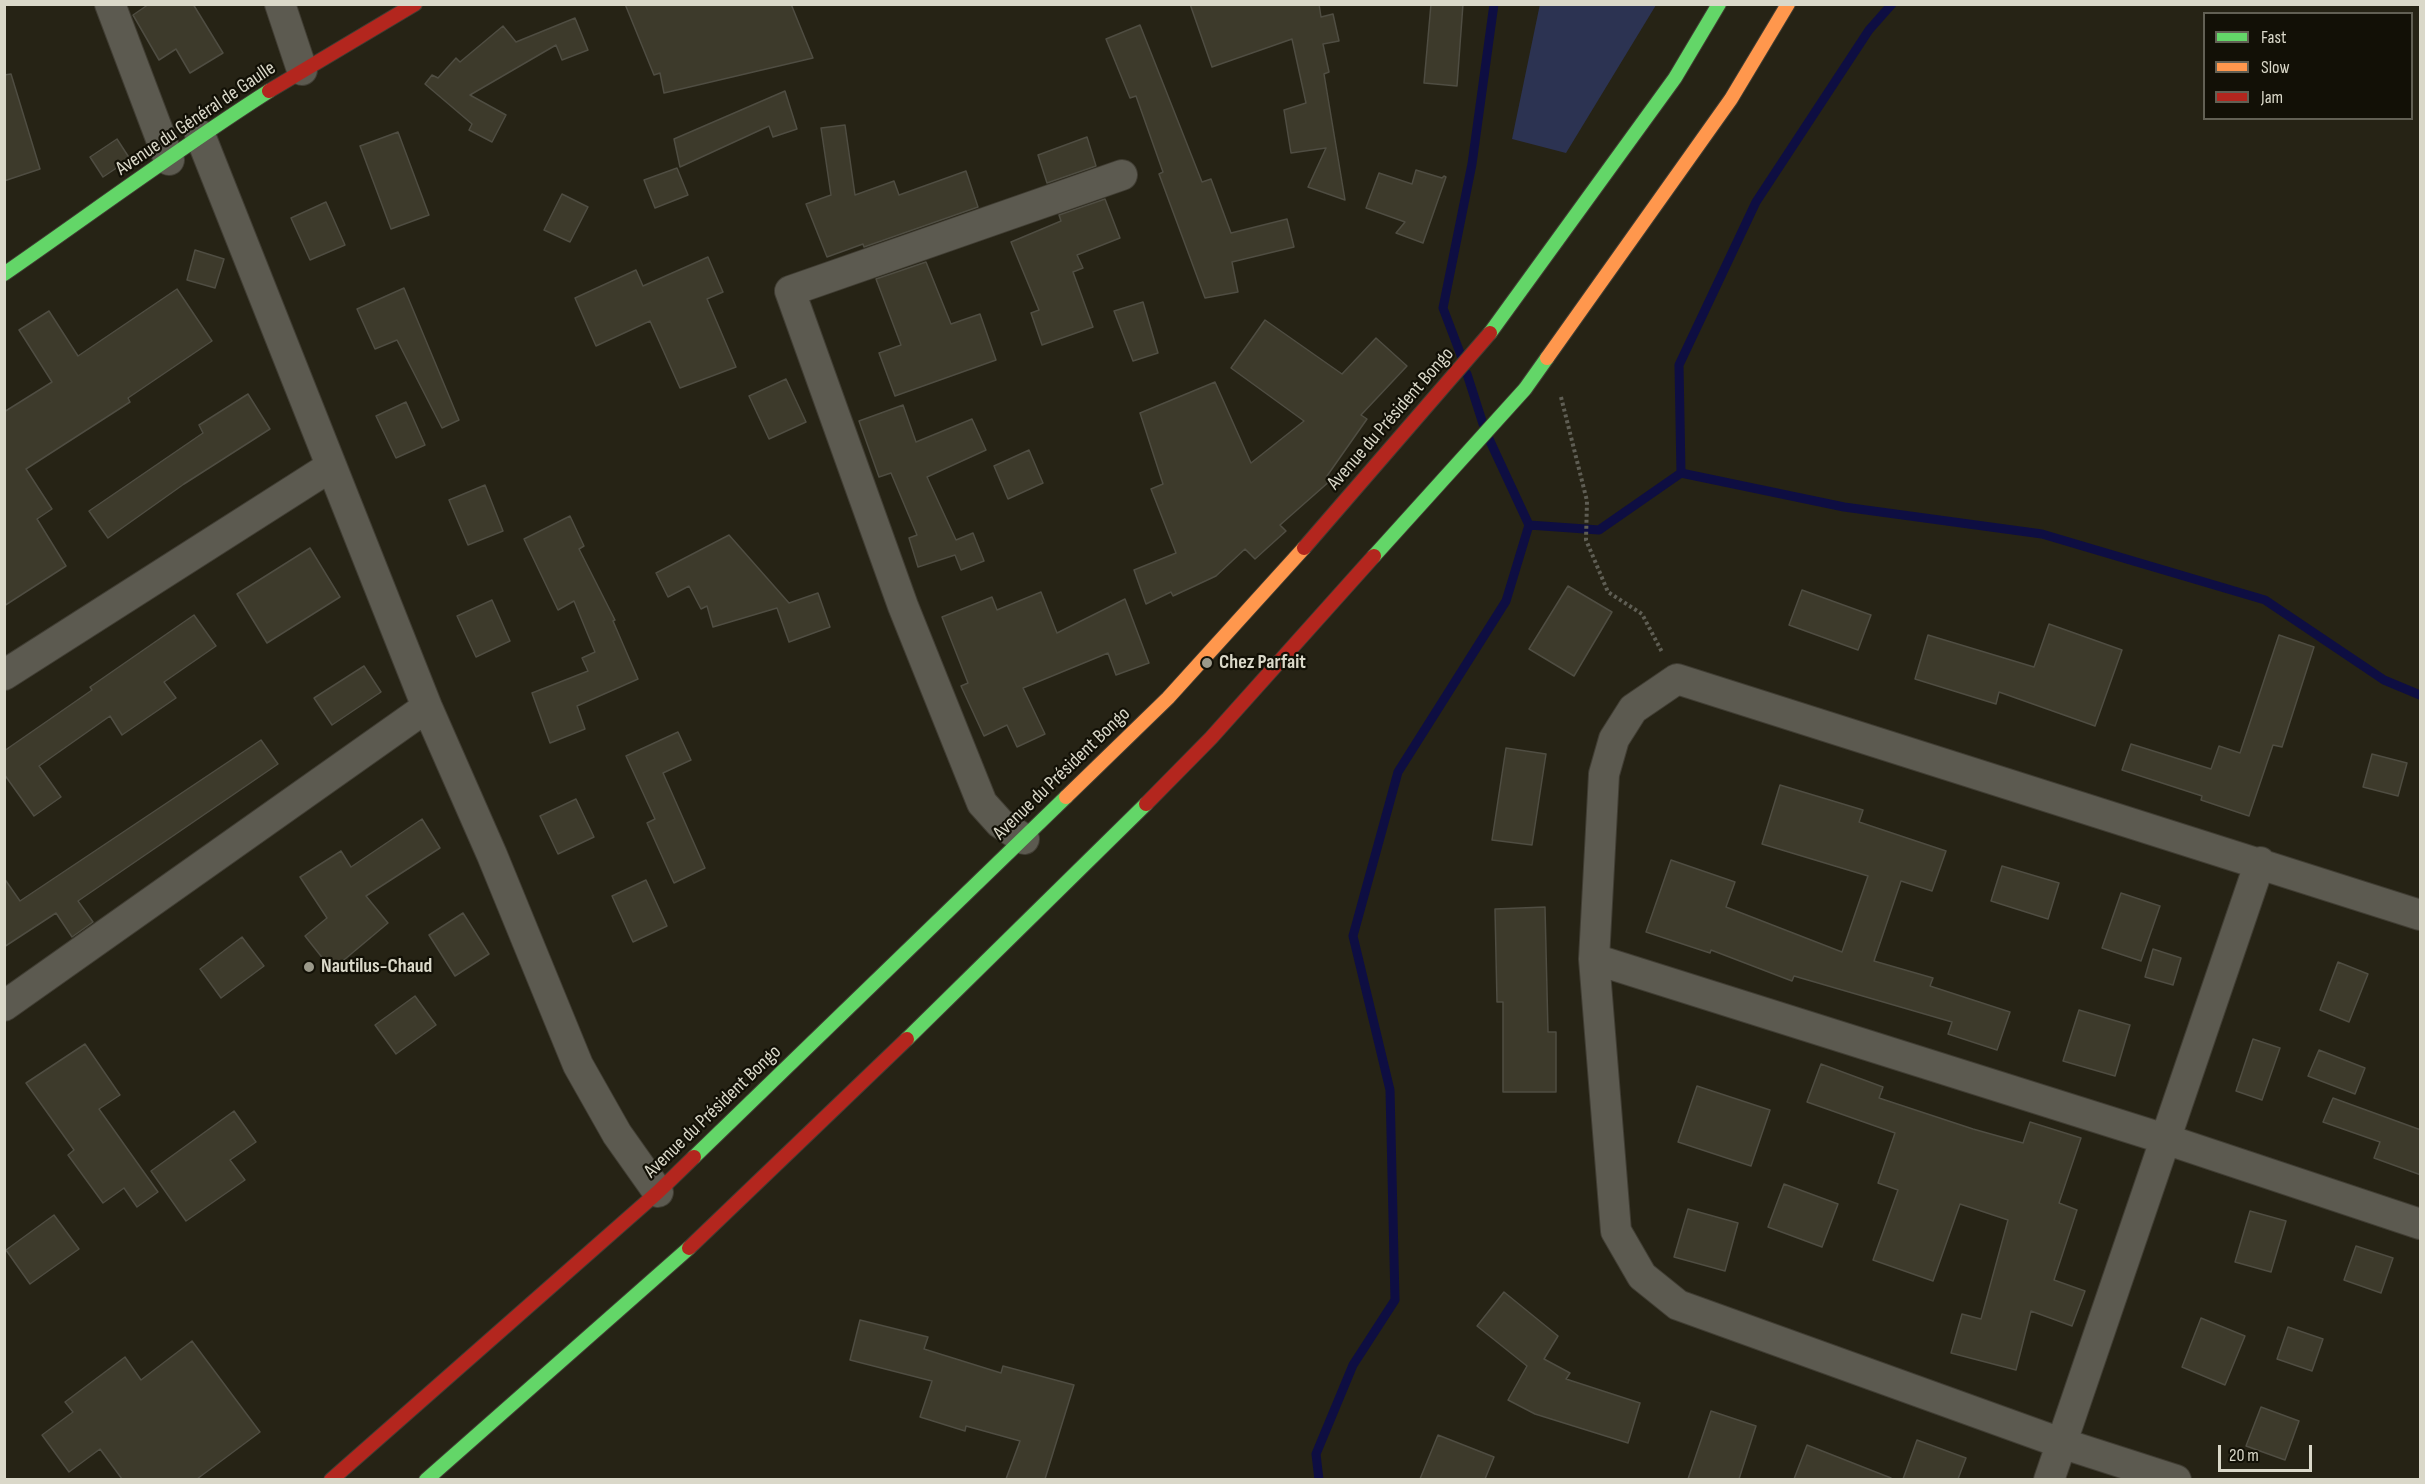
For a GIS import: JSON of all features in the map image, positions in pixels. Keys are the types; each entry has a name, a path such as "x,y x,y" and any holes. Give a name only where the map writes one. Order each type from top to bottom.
{"street":[{"path":"110,4 170,160"},
{"path":"280,4 302,70"},
{"name":"Avenue du Général de Gaulle","path":"4,274 170,160 200,135 302,70 415,4"},
{"name":"Avenue du Président Bongo","path":"331,1479 657,1192 1168,698 1334,515 1479,348 1675,78 1719,4"},
{"path":"426,1479 696,1242 1027,923 1211,738 1525,389 1731,99 1788,4"},
{"path":"200,135 427,707 492,855 578,1065 617,1134 657,1192"},
{"path":"1024,839 1000,824 982,803 903,606 790,291 1122,175"},
{"path":"4,675 330,467"},
{"path":"2176,1479 2061,1443 1678,1305 1641,1276 1616,1231 1594,960 1604,774 1614,739 1633,709 1677,679 2260,862 2421,915"},
{"path":"4,1006 427,707"},
{"path":"2049,1479 2260,862"},
{"path":"1594,960 2165,1140 2421,1224"}],"path":[{"path":"1551,355 1587,501 1586,540 1608,592 1642,614 1677,679"}],"shaded area":[{"path":"1540,4 1656,5 1566,153 1512,139"}],"building":[{"path":"149,4 193,4 223,53 190,73 176,49 159,60 133,15"},
{"path":"625,4 791,4 813,58 664,93 660,73 654,75"},
{"path":"1190,4 1319,4 1321,17 1333,14 1339,41 1323,44 1329,72 1324,74 1345,200 1308,187 1326,148 1291,153 1284,110 1306,103 1292,39 1212,67"},
{"path":"1431,4 1463,4 1457,86 1424,83"},
{"path":"575,18 588,50 562,60 556,45 470,95 506,115 492,142 469,130 472,124 425,84 432,75 438,78 456,58 460,62 503,26 516,42"},
{"path":"1140,25 1202,182 1211,179 1231,233 1287,219 1294,247 1232,262 1238,292 1205,298 1159,174 1163,172 1136,96 1130,98 1106,39"},
{"path":"11,74 40,169 4,181 4,75"},
{"path":"785,91 797,129 773,137 769,126 680,167 674,139"},
{"path":"845,125 855,195 894,181 899,195 966,171 978,207 864,247 863,244 827,257 806,204 831,195 821,128"},
{"path":"398,132 429,215 391,229 360,146"},
{"path":"1087,137 1096,166 1047,183 1038,155"},
{"path":"117,139 130,159 103,177 90,157"},
{"path":"677,168 688,195 655,208 644,180"},
{"path":"1416,170 1442,178 1446,177 1423,243 1396,233 1405,222 1366,208 1379,173 1412,184"},
{"path":"562,194 588,207 570,242 544,230"},
{"path":"1105,199 1120,238 1077,255 1083,268 1073,272 1093,327 1042,345 1031,313 1039,310 1011,242 1061,221 1059,215"},
{"path":"326,202 345,245 310,260 291,218"},
{"path":"195,250 224,259 215,288 187,280"},
{"path":"708,257 723,292 707,299 736,367 680,388 650,321 596,346 575,298 636,270 643,286"},
{"path":"926,262 951,324 980,314 996,360 895,396 879,353 901,345 876,279"},
{"path":"404,288 459,420 442,428 397,340 375,349 357,309"},
{"path":"177,289 212,341 128,398 130,402 26,469 52,509 37,519 66,566 4,606 4,412 52,382 19,330 49,311 78,356"},
{"path":"1143,302 1158,353 1133,361 1114,311"},
{"path":"1265,320 1342,374 1376,338 1407,366 1361,415 1367,419 1327,476 1331,480 1280,525 1286,531 1255,559 1245,549 1216,576 1173,596 1171,592 1146,604 1134,570 1176,553 1151,489 1163,484 1140,413 1215,382 1251,463 1304,421 1231,368"},
{"path":"786,379 806,422 769,439 749,396"},
{"path":"248,394 270,429 184,484 108,538 89,511 203,433 199,425"},
{"path":"406,402 425,445 396,458 376,416"},
{"path":"903,405 916,442 972,419 986,450 927,477 956,540 973,533 984,561 961,570 955,555 918,567 909,538 917,535 891,473 879,477 859,421"},
{"path":"1029,450 1043,483 1008,499 994,466"},
{"path":"485,485 503,531 468,545 449,500"},
{"path":"570,516 584,546 579,549 615,620 613,621 638,679 577,706 585,729 550,743 532,693 588,671 582,658 595,652 574,601 558,610 524,539"},
{"path":"729,535 789,603 818,593 830,627 789,642 777,608 713,627 707,606 701,609 689,586 668,597 656,573"},
{"path":"310,548 340,597 267,643 237,594"},
{"path":"1568,586 1612,612 1574,676 1529,649"},
{"path":"1802,590 1871,615 1858,650 1789,625"},
{"path":"1041,592 1057,633 1125,599 1149,663 1116,675 1108,653 1023,688 1045,734 1017,747 1007,725 984,736 961,686 968,683 942,617 992,597 997,610"},
{"path":"492,600 510,641 476,657 457,616"},
{"path":"194,615 216,646 164,682 176,698 122,735 110,716 39,766 61,797 34,816 4,774 4,751 92,690 90,687"},
{"path":"2049,624 2122,650 2095,726 1999,692 1996,704 1915,679 1928,635 2034,667"},
{"path":"2279,635 2314,647 2282,747 2273,745 2249,816 2201,800 2202,796 2122,770 2131,744 2211,769 2219,746 2240,753"},
{"path":"364,666 381,692 332,725 314,698"},
{"path":"678,732 691,760 663,773 705,868 674,883 647,823 655,819 626,756"},
{"path":"261,740 278,764 78,901 93,922 72,937 56,913 4,947 4,878 20,901"},
{"path":"1506,748 1546,754 1532,845 1492,840"},
{"path":"2372,754 2407,763 2398,796 2363,787"},
{"path":"1780,785 1863,810 1859,822 1946,851 1932,891 1901,881 1874,961 1933,978 1930,986 2010,1012 1997,1050 1948,1034 1952,1022 1794,976 1792,981 1711,950 1710,953 1646,932 1671,860 1735,882 1726,907 1842,952 1868,876 1762,844"},
{"path":"576,799 594,837 558,854 540,816"},
{"path":"422,819 440,848 366,896 388,923 332,970 305,936 327,918 300,877 341,851 351,867"},
{"path":"2002,866 2059,883 2048,919 1991,901"},
{"path":"646,880 667,926 633,942 612,896"},
{"path":"2121,893 2160,906 2141,961 2102,948"},
{"path":"1545,907 1548,1032 1556,1032 1556,1092 1503,1092 1503,1002 1497,1002 1495,909"},
{"path":"463,913 489,954 455,976 429,935"},
{"path":"242,937 264,966 221,998 200,969"},
{"path":"2153,949 2181,958 2173,985 2145,977"},
{"path":"2338,962 2368,974 2349,1022 2320,1010"},
{"path":"415,996 436,1025 396,1054 375,1025"},
{"path":"2079,1010 2130,1025 2115,1076 2063,1061"},
{"path":"2253,1039 2280,1048 2262,1100 2236,1091"},
{"path":"85,1044 120,1095 99,1109 158,1192 137,1207 124,1188 103,1203 68,1155 74,1150 26,1083"},
{"path":"2319,1050 2365,1068 2355,1094 2308,1076"},
{"path":"1821,1064 1883,1087 1879,1098 1973,1129 2023,1143 2030,1122 2081,1138 2059,1203 2077,1210 2054,1280 2085,1291 2072,1326 2031,1311 2016,1370 1951,1353 1962,1314 1981,1319 2008,1220 1960,1204 1933,1281 1873,1260 1898,1190 1878,1183 1895,1133 1807,1102"},
{"path":"1697,1086 1770,1110 1751,1166 1678,1142"},
{"path":"2333,1098 2421,1130 2421,1175 2374,1158 2380,1142 2323,1122"},
{"path":"234,1111 256,1142 230,1160 245,1180 186,1221 151,1171"},
{"path":"1784,1184 1838,1204 1822,1247 1768,1227"},
{"path":"1688,1209 1738,1223 1725,1271 1674,1257"},
{"path":"2250,1211 2286,1221 2271,1272 2235,1262"},
{"path":"54,1215 79,1249 30,1284 6,1250"},
{"path":"2356,1246 2393,1258 2381,1293 2344,1280"},
{"path":"1504,1292 1558,1336 1544,1359 1570,1373 1566,1379 1640,1403 1628,1443 1535,1414 1508,1400 1527,1366 1477,1326"},
{"path":"2201,1318 2245,1336 2225,1385 2182,1367"},
{"path":"860,1320 928,1337 924,1349 1001,1373 1003,1366 1074,1385 1045,1479 1006,1479 1020,1441 966,1426 965,1431 920,1417 932,1381 850,1360"},
{"path":"2288,1327 2323,1339 2312,1371 2277,1359"},
{"path":"192,1341 260,1432 197,1479 122,1479 100,1449 69,1472 42,1435 73,1412 65,1402 125,1357 141,1380"},
{"path":"2261,1407 2299,1421 2285,1460 2246,1446"},
{"path":"1711,1411 1756,1426 1739,1479 1688,1479"},
{"path":"1438,1435 1494,1457 1485,1479 1420,1479"},
{"path":"1917,1440 1966,1458 1958,1479 1903,1479"},
{"path":"1807,1445 1891,1478 1891,1479 1794,1479"}],"waterway":[{"path":"1462,358 1443,308 1472,164 1494,4"},
{"path":"1681,473 1679,365 1756,202 1869,30 1892,4"},
{"path":"1467,374 1483,424"},
{"path":"1319,1480 1316,1454 1353,1365 1395,1300 1390,1090 1353,936 1398,772 1506,601 1529,525 1489,439"},
{"path":"1529,525 1599,530 1681,473 1844,507 2042,534 2265,600 2384,680 2420,695"}],"traffic: fast":[{"path":"1490,333 1675,78 1719,4"},
{"path":"4,274 168,158 269,91"},
{"path":"1374,556 1525,389 1547,358"},
{"path":"694,1157 1066,797"},
{"path":"907,1039 1146,804"},
{"path":"426,1480 689,1248"}],"traffic: slow":[{"path":"1547,358 1731,99 1788,4"},
{"path":"1066,797 1168,698 1304,548"}],"traffic: jam":[{"path":"269,91 415,4"},
{"path":"1304,548 1490,333"},
{"path":"1146,804 1211,738 1374,556"},
{"path":"689,1248 907,1039"},
{"path":"331,1480 658,1192 694,1157"}],"place":[{"name":"Chez Parfait","path":"1207,663"},
{"name":"Nautilus-Chaud","path":"309,967"}]}
